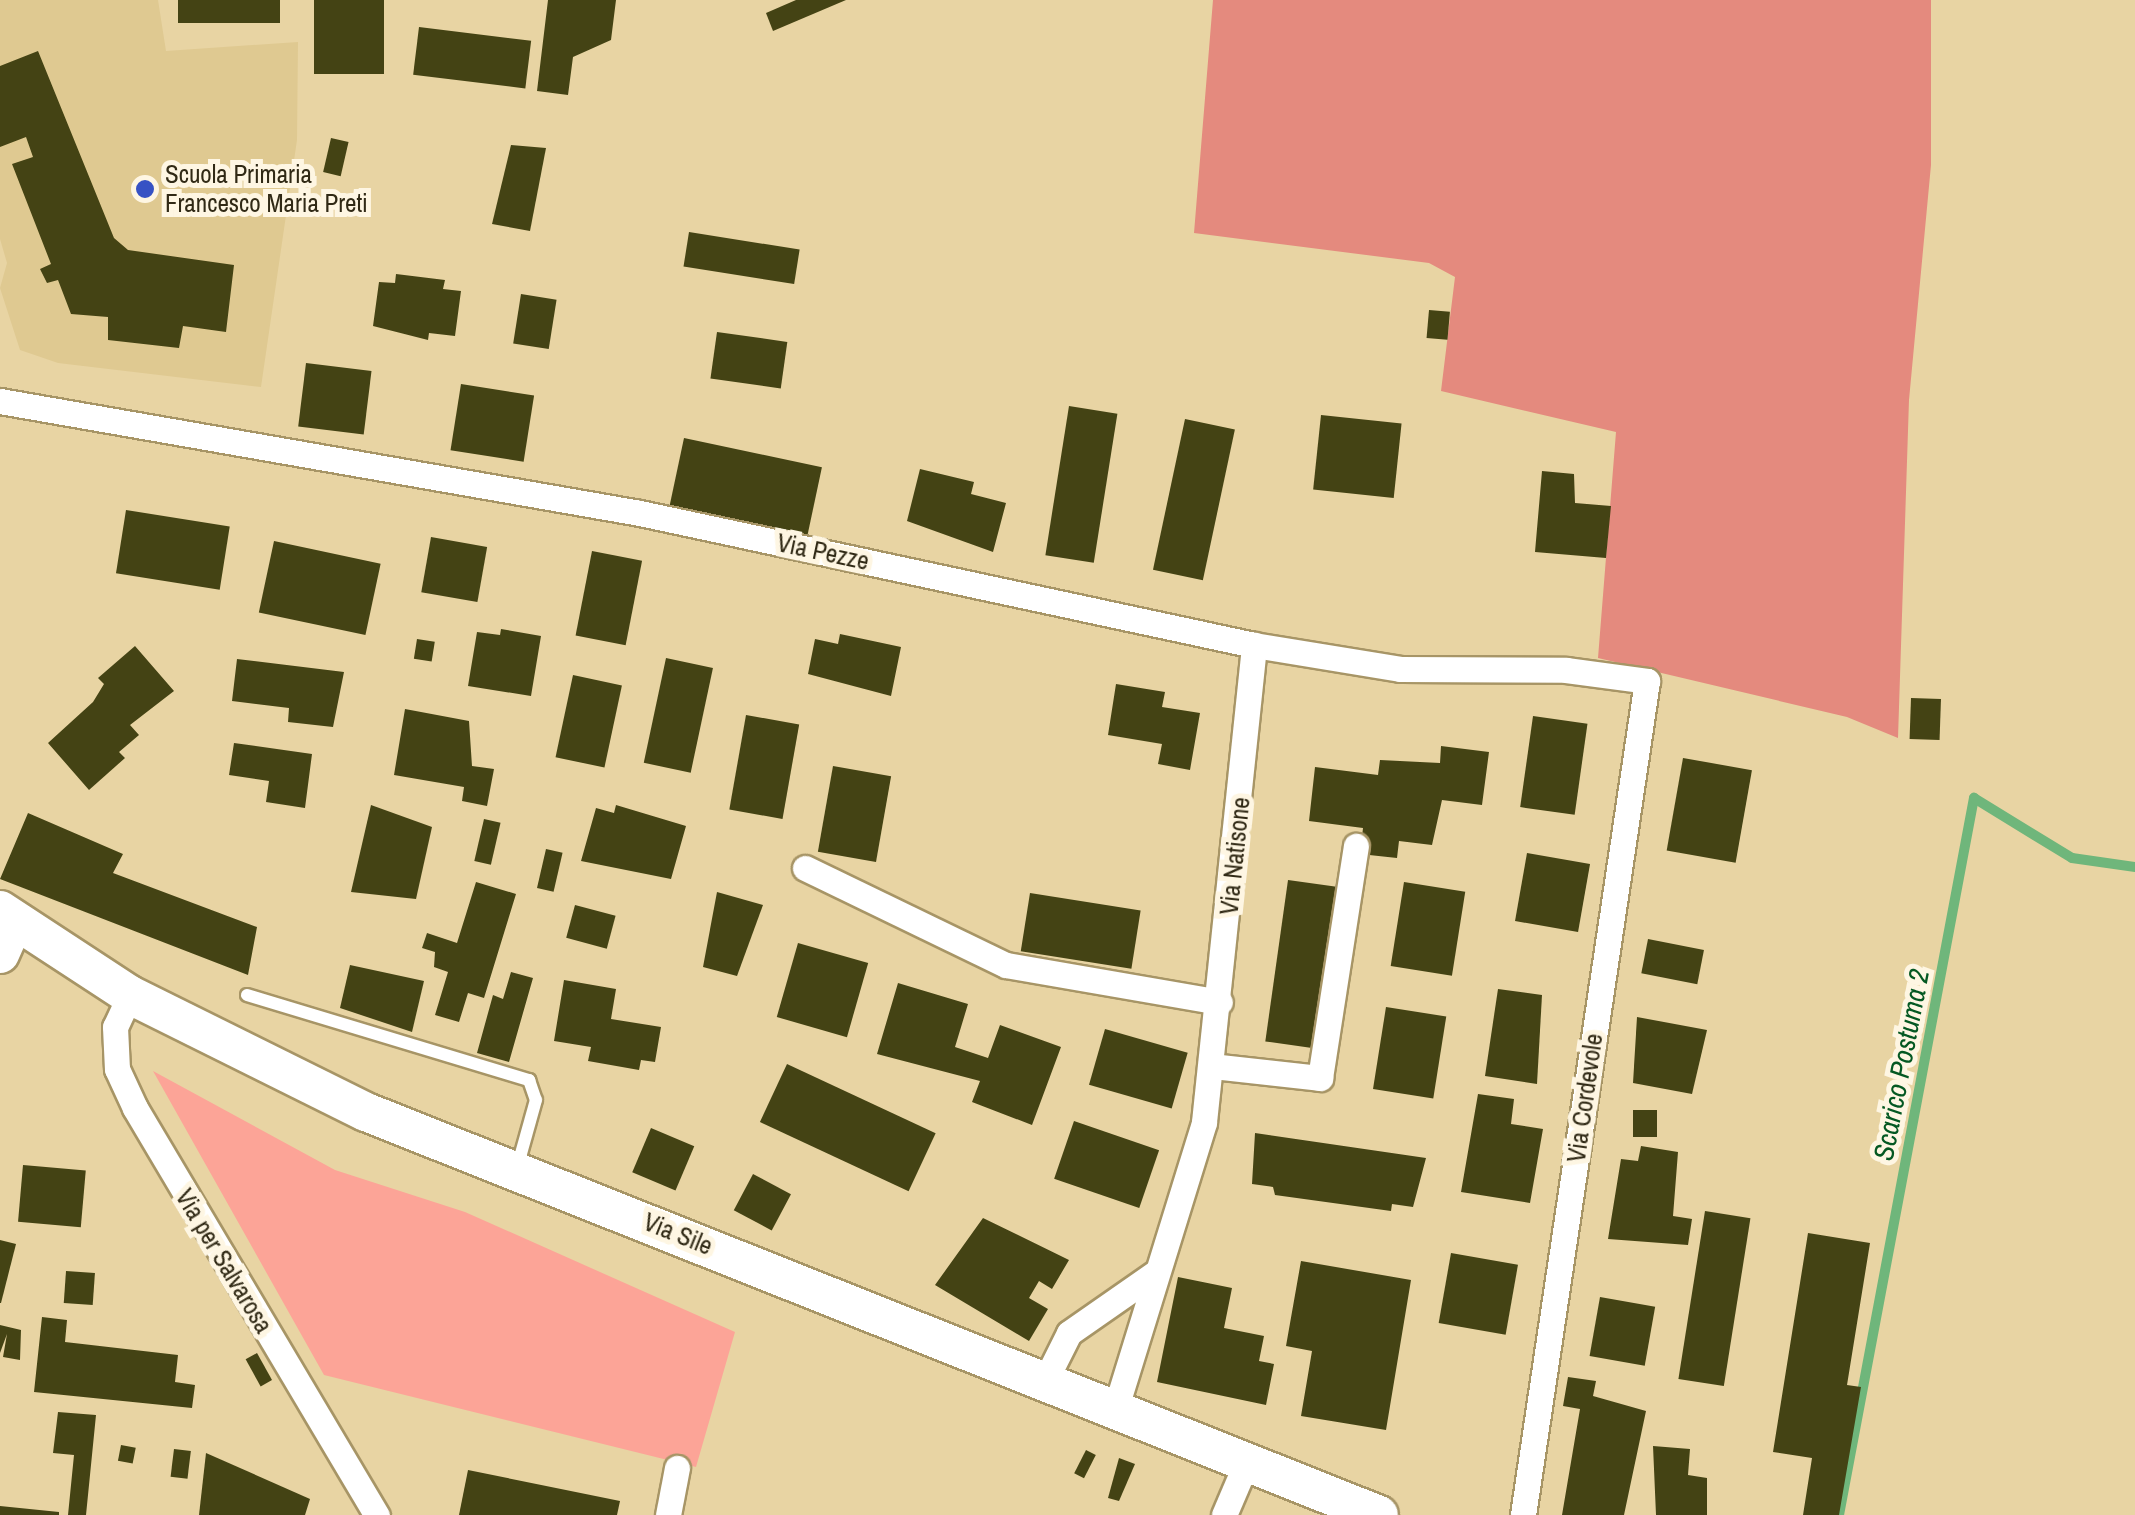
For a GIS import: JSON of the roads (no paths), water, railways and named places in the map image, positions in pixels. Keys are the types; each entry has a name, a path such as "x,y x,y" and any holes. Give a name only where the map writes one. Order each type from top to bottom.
{"street":[{"name":"Via Pezze","path":"0,401 640,513 1254,645 1400,669 1566,670 1647,681"},
{"name":"Via Natisone","path":"1116,1408 1198,1144 1220,1002 1254,645"},
{"name":"Via Cordevole","path":"1523,1515 1647,681"},
{"path":"1212,1066 1320,1078 1356,846"},
{"path":"806,868 1006,965 1220,1002"},
{"name":"Via Sile","path":"5,928 247,1060 1378,1515"},
{"name":"Via per Salvarosa","path":"130,996 115,1027 117,1069 136,1108 376,1515"},
{"path":"1046,1380 1069,1333 1159,1270"},
{"path":"1224,1515 1246,1462"},
{"path":"668,1515 677,1468"}],"lane":[{"path":"247,995 529,1080 536,1100 516,1169"}],"waterway":[{"name":"Scarico Postuma 2","path":"1839,1515 1974,798 2072,858 2135,867"}],"place":[{"name":"Scuola Primaria Francesco Maria Preti","path":"145,189"}]}
